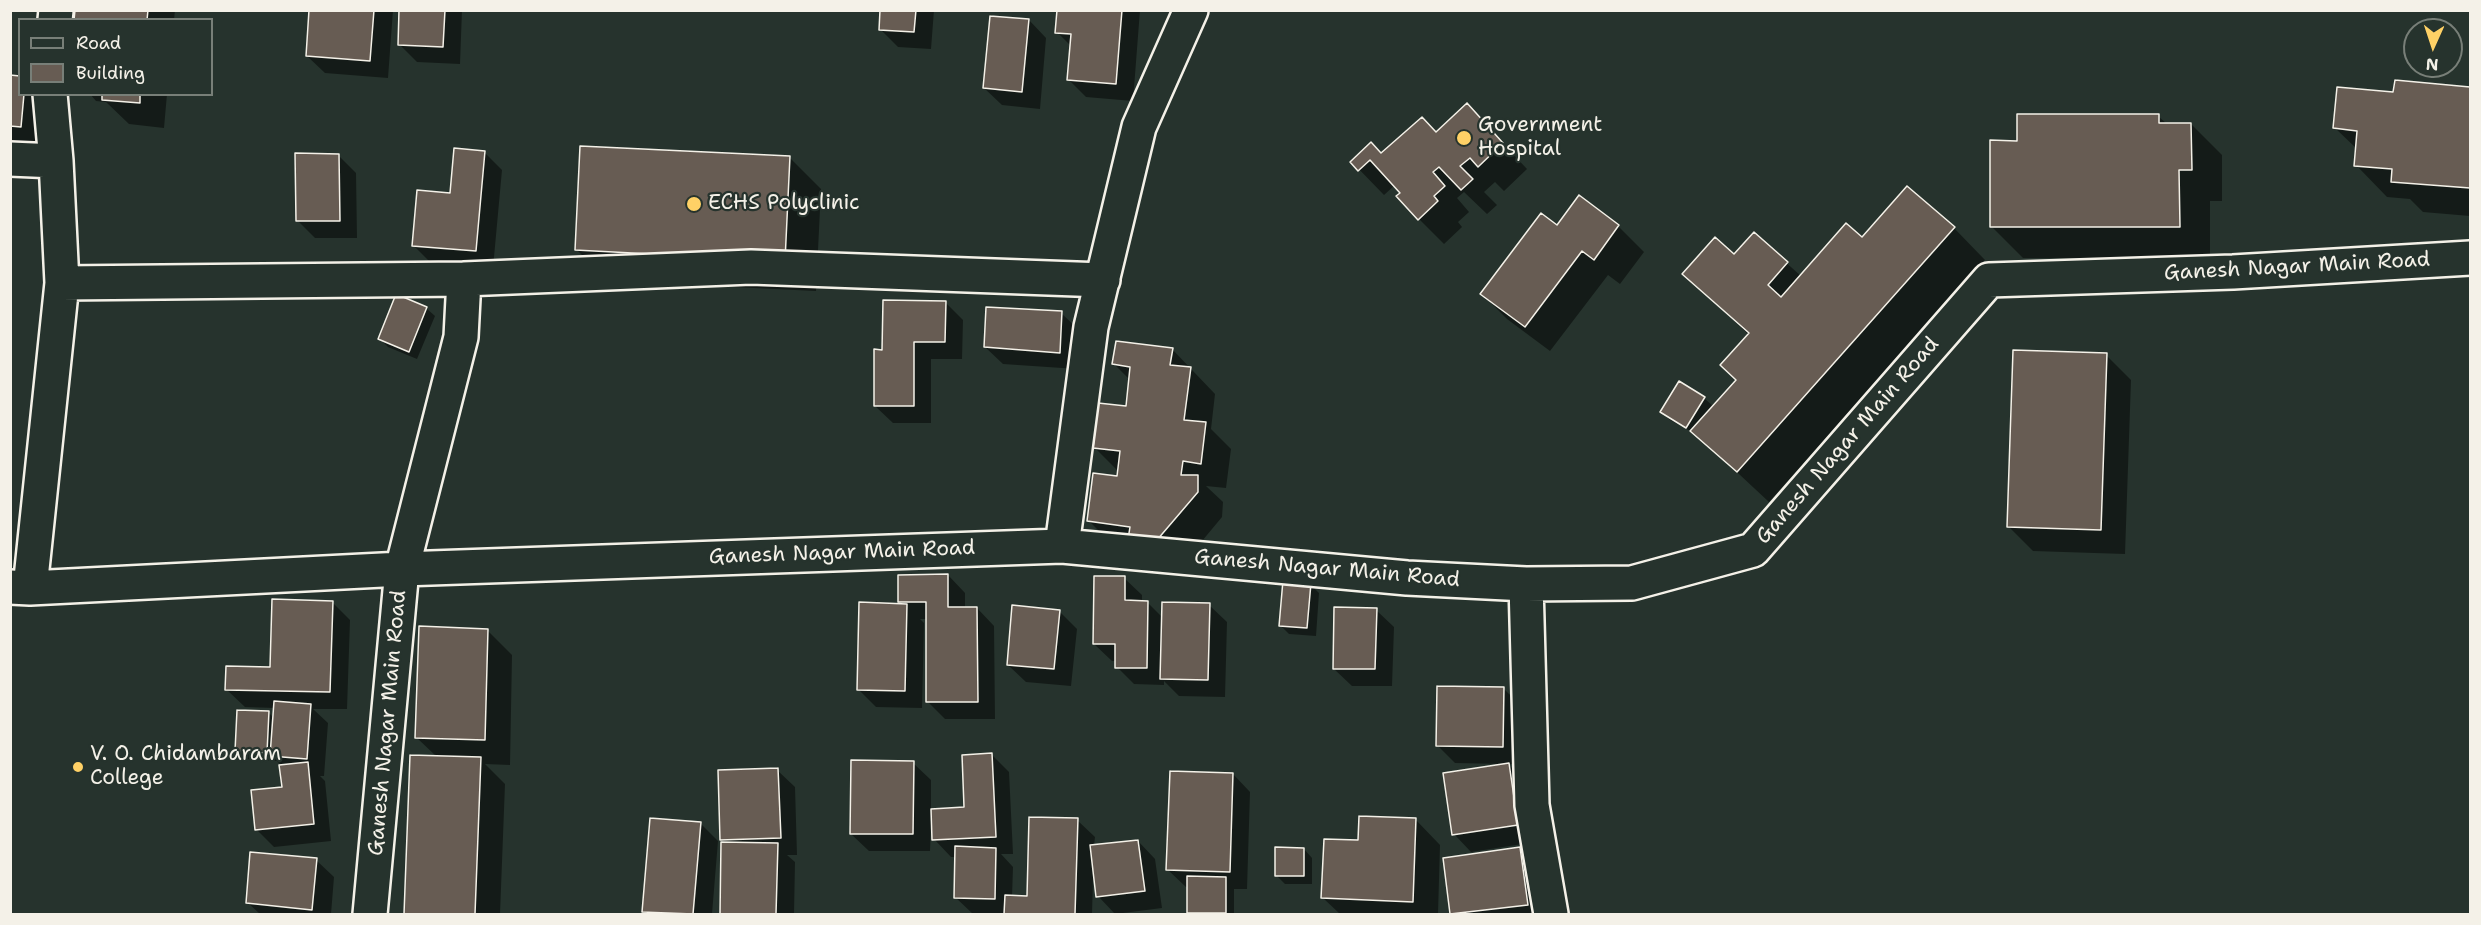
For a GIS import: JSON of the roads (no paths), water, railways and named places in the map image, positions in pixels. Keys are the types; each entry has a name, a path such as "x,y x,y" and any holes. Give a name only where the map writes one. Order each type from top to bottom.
{"street":[{"path":"1062,546 1091,327 1139,127 1191,10"},
{"path":"50,96 62,284 20,587 402,569 461,337 464,279"},
{"path":"10,159 56,162"},
{"name":"Ganesh Nagar Main Road","path":"370,915 402,569 1062,546 1407,578 1526,584 1632,583 1753,550 1989,280 2233,272 2470,258"},
{"path":"62,284 464,279 751,267 1103,280"},
{"path":"1526,584 1532,805 1551,915"}],"place":[{"name":"Government Hospital","path":"1464,138"},
{"name":"ECHS Polyclinic","path":"694,204"},
{"name":"V. O. Chidambaram College","path":"78,767"}]}
